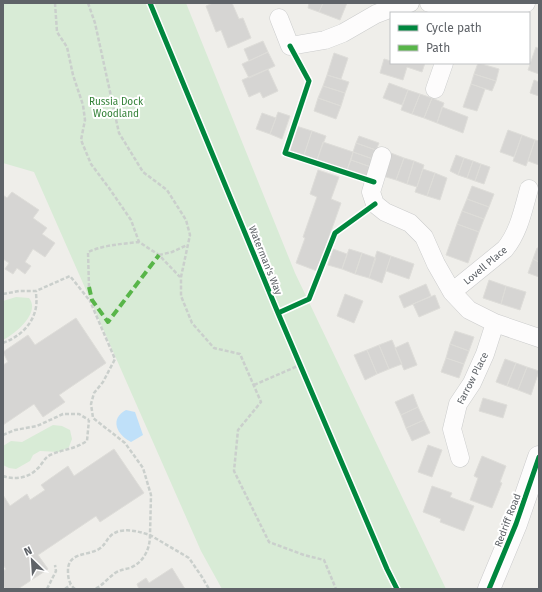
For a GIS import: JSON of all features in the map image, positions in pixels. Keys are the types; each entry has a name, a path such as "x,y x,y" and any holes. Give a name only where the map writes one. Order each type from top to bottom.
{"main road":[{"name":"Redriff Road","path":"489,589 516,524 539,457"}],"street":[{"path":"279,18 290,46 325,40 343,33 376,14 410,3"},
{"path":"429,3 462,12 503,10 526,3"},
{"path":"435,89 444,64"},
{"path":"382,156 371,192 375,204 384,212 410,223 424,237 436,264 452,292 469,310 495,323 539,338"},
{"name":"Lovell Place","path":"452,292 505,249 512,241 529,189"},
{"name":"Farrow Place","path":"460,458 452,429 458,404 472,383 485,354 495,323"}],"path":[{"path":"55,3 57,32 67,47 73,75 83,105 85,120 81,140 91,164 110,188 131,220 139,242 159,255 181,277"},
{"path":"82,3 88,3 95,23 119,133 143,172 167,190 186,220 190,235 181,277 181,296 192,323 214,348 240,354 260,402 238,430 234,471 269,542 304,555 324,560 336,589"},
{"path":"278,313 309,299 335,233 375,204"},
{"path":"89,288 88,252 111,244 139,242"},
{"path":"159,255 172,252 187,245"},
{"path":"3,294 19,291 36,291 70,276 91,300 115,359 103,382 94,393 91,404 93,418 125,442 143,468 151,495 150,544 147,552 138,564 114,573 95,589"},
{"path":"3,343 19,335 29,323 36,308 36,291"},
{"path":"297,359 303,372"},
{"path":"254,385 300,366"},
{"path":"3,436 15,430 37,426 63,414 80,414 89,420"},
{"path":"89,420 93,418"},
{"path":"3,476 16,479 27,475 37,470 48,456 78,447 87,441 89,420"},
{"path":"75,589 70,585 67,570 74,558 101,547 111,535 118,531 130,530 150,535 189,558 209,589"},
{"path":"47,589 56,571 55,565"},
{"path":"65,589 70,585"}],"green space":[{"name":"Russia Dock Woodland","path":"3,3 186,3 295,273 446,589 222,589 201,551 34,172 3,163"},
{"path":"16,297 29,298 32,304 32,310 20,328 3,340 3,301"},
{"path":"53,425 62,426 70,430 72,439 69,447 59,452 40,451 33,455 30,461 16,469 3,465 3,446 11,441 22,442"}],"water":[{"path":"126,410 135,412 143,435 131,442 119,431 116,422 121,414"}],"building":[{"path":"213,3 232,3 239,19 243,18 251,38 228,48 221,30 216,32 206,6"},
{"path":"309,3 323,3 319,12 308,8"},
{"path":"323,3 347,3 340,20 319,12"},
{"path":"263,41 268,52 249,61 244,49"},
{"path":"536,47 539,49 539,74 528,70"},
{"path":"268,52 275,66 249,78 242,64"},
{"path":"334,53 348,58 341,79 327,75"},
{"path":"384,59 390,61 390,64 425,64 422,72 407,67 403,80 380,73"},
{"path":"478,64 499,69 496,81 474,74"},
{"path":"268,69 278,91 263,98 260,92 249,97 242,80"},
{"path":"474,74 496,81 492,91 471,84"},
{"path":"327,75 349,82 345,93 323,86"},
{"path":"534,80 539,82 539,96 530,93"},
{"path":"389,83 408,90 402,105 383,98"},
{"path":"471,84 485,89 477,111 463,107"},
{"path":"323,86 345,93 341,106 318,98"},
{"path":"408,90 420,94 412,114 401,110"},
{"path":"420,94 432,98 424,118 412,114"},
{"path":"318,98 341,106 336,119 314,111"},
{"path":"432,98 444,103 437,123 424,118"},
{"path":"442,107 468,117 463,133 437,123"},
{"path":"278,112 290,116 282,139 270,134"},
{"path":"262,113 276,118 270,134 256,129"},
{"path":"296,126 312,131 304,155 288,150"},
{"path":"508,130 522,135 514,157 500,152"},
{"path":"312,131 326,136 317,160 304,155"},
{"path":"522,135 535,140 526,166 513,161"},
{"path":"359,136 379,143 376,150 356,143"},
{"path":"535,140 539,141 539,165 528,161"},
{"path":"323,142 353,152 347,170 317,160"},
{"path":"356,143 376,150 373,159 353,152"},
{"path":"353,152 373,159 371,167 351,160"},
{"path":"391,153 404,158 396,180 383,176"},
{"path":"456,155 464,158 458,175 450,171"},
{"path":"404,158 414,161 407,184 396,180"},
{"path":"464,158 473,161 467,178 458,175"},
{"path":"351,160 371,167 367,176 347,170"},
{"path":"414,161 424,165 417,187 407,184"},
{"path":"473,161 481,164 475,181 467,178"},
{"path":"481,164 490,167 484,184 475,181"},
{"path":"423,169 435,173 427,196 415,192"},
{"path":"318,170 339,177 331,199 341,203 317,271 296,263 305,238 303,237 317,197 310,194"},
{"path":"435,173 447,178 440,200 427,196"},
{"path":"472,186 494,194 489,207 467,199"},
{"path":"12,192 39,210 33,218 47,228 42,234 55,243 45,257 33,249 25,262 31,266 25,274 17,268 13,274 5,269 9,263 3,259 3,195 7,198"},
{"path":"467,199 489,207 484,219 462,211"},
{"path":"462,211 484,219 479,232 457,224"},
{"path":"457,224 479,232 468,263 446,255"},
{"path":"537,248 539,248 539,262 533,259"},
{"path":"333,249 347,254 342,269 328,265"},
{"path":"349,249 362,253 355,274 342,269"},
{"path":"377,251 391,256 382,283 369,278"},
{"path":"362,253 376,258 369,278 355,274"},
{"path":"391,256 414,264 409,279 386,271"},
{"path":"533,259 539,262 539,277 528,273"},
{"path":"489,280 506,286 501,304 483,298"},
{"path":"426,284 431,296 404,308 399,296"},
{"path":"506,286 526,292 520,310 501,304"},
{"path":"345,294 363,301 354,323 337,316"},
{"path":"435,295 440,308 419,317 413,304"},
{"path":"76,318 106,363 59,395 65,402 43,417 34,404 3,425 3,365 8,362 3,352 28,335 35,345"},
{"path":"455,331 474,337 469,351 450,344"},
{"path":"392,340 402,364 389,369 379,345"},
{"path":"408,342 417,365 404,370 395,348"},
{"path":"450,344 469,351 464,364 446,358"},
{"path":"379,345 389,369 377,374 367,350"},
{"path":"367,350 377,374 365,380 354,355"},
{"path":"446,358 464,364 459,378 441,372"},
{"path":"505,359 516,363 507,386 496,382"},
{"path":"516,363 527,367 518,390 507,386"},
{"path":"527,367 539,371 531,395 518,390"},
{"path":"413,394 418,407 401,415 395,402"},
{"path":"483,398 507,405 503,418 479,411"},
{"path":"418,407 424,420 406,428 401,415"},
{"path":"424,420 430,433 412,441 406,428"},
{"path":"428,445 442,450 432,477 418,472"},
{"path":"114,449 144,493 100,522 96,516 38,555 48,569 18,589 5,589 3,585 3,571 6,569 3,565 3,495 10,506 27,494 30,500 45,490 41,485 68,466 74,476"},
{"path":"482,456 506,466 500,482 502,483 492,508 470,500 478,478 474,476"},
{"path":"432,486 452,493 450,497 474,506 464,531 440,522 441,519 423,512"},
{"path":"172,568 185,589 139,589 137,584 146,578 149,583"}],"marked path":[{"path":"89,287 92,300 108,322 159,255"}],"cycle path":[{"name":"Waterman's Way","path":"150,3 278,313 387,569 397,589"},
{"path":"290,46 309,81 285,153 374,182"},
{"path":"278,313 309,299 335,233 375,204"},
{"path":"489,589 516,524 539,457"}]}
